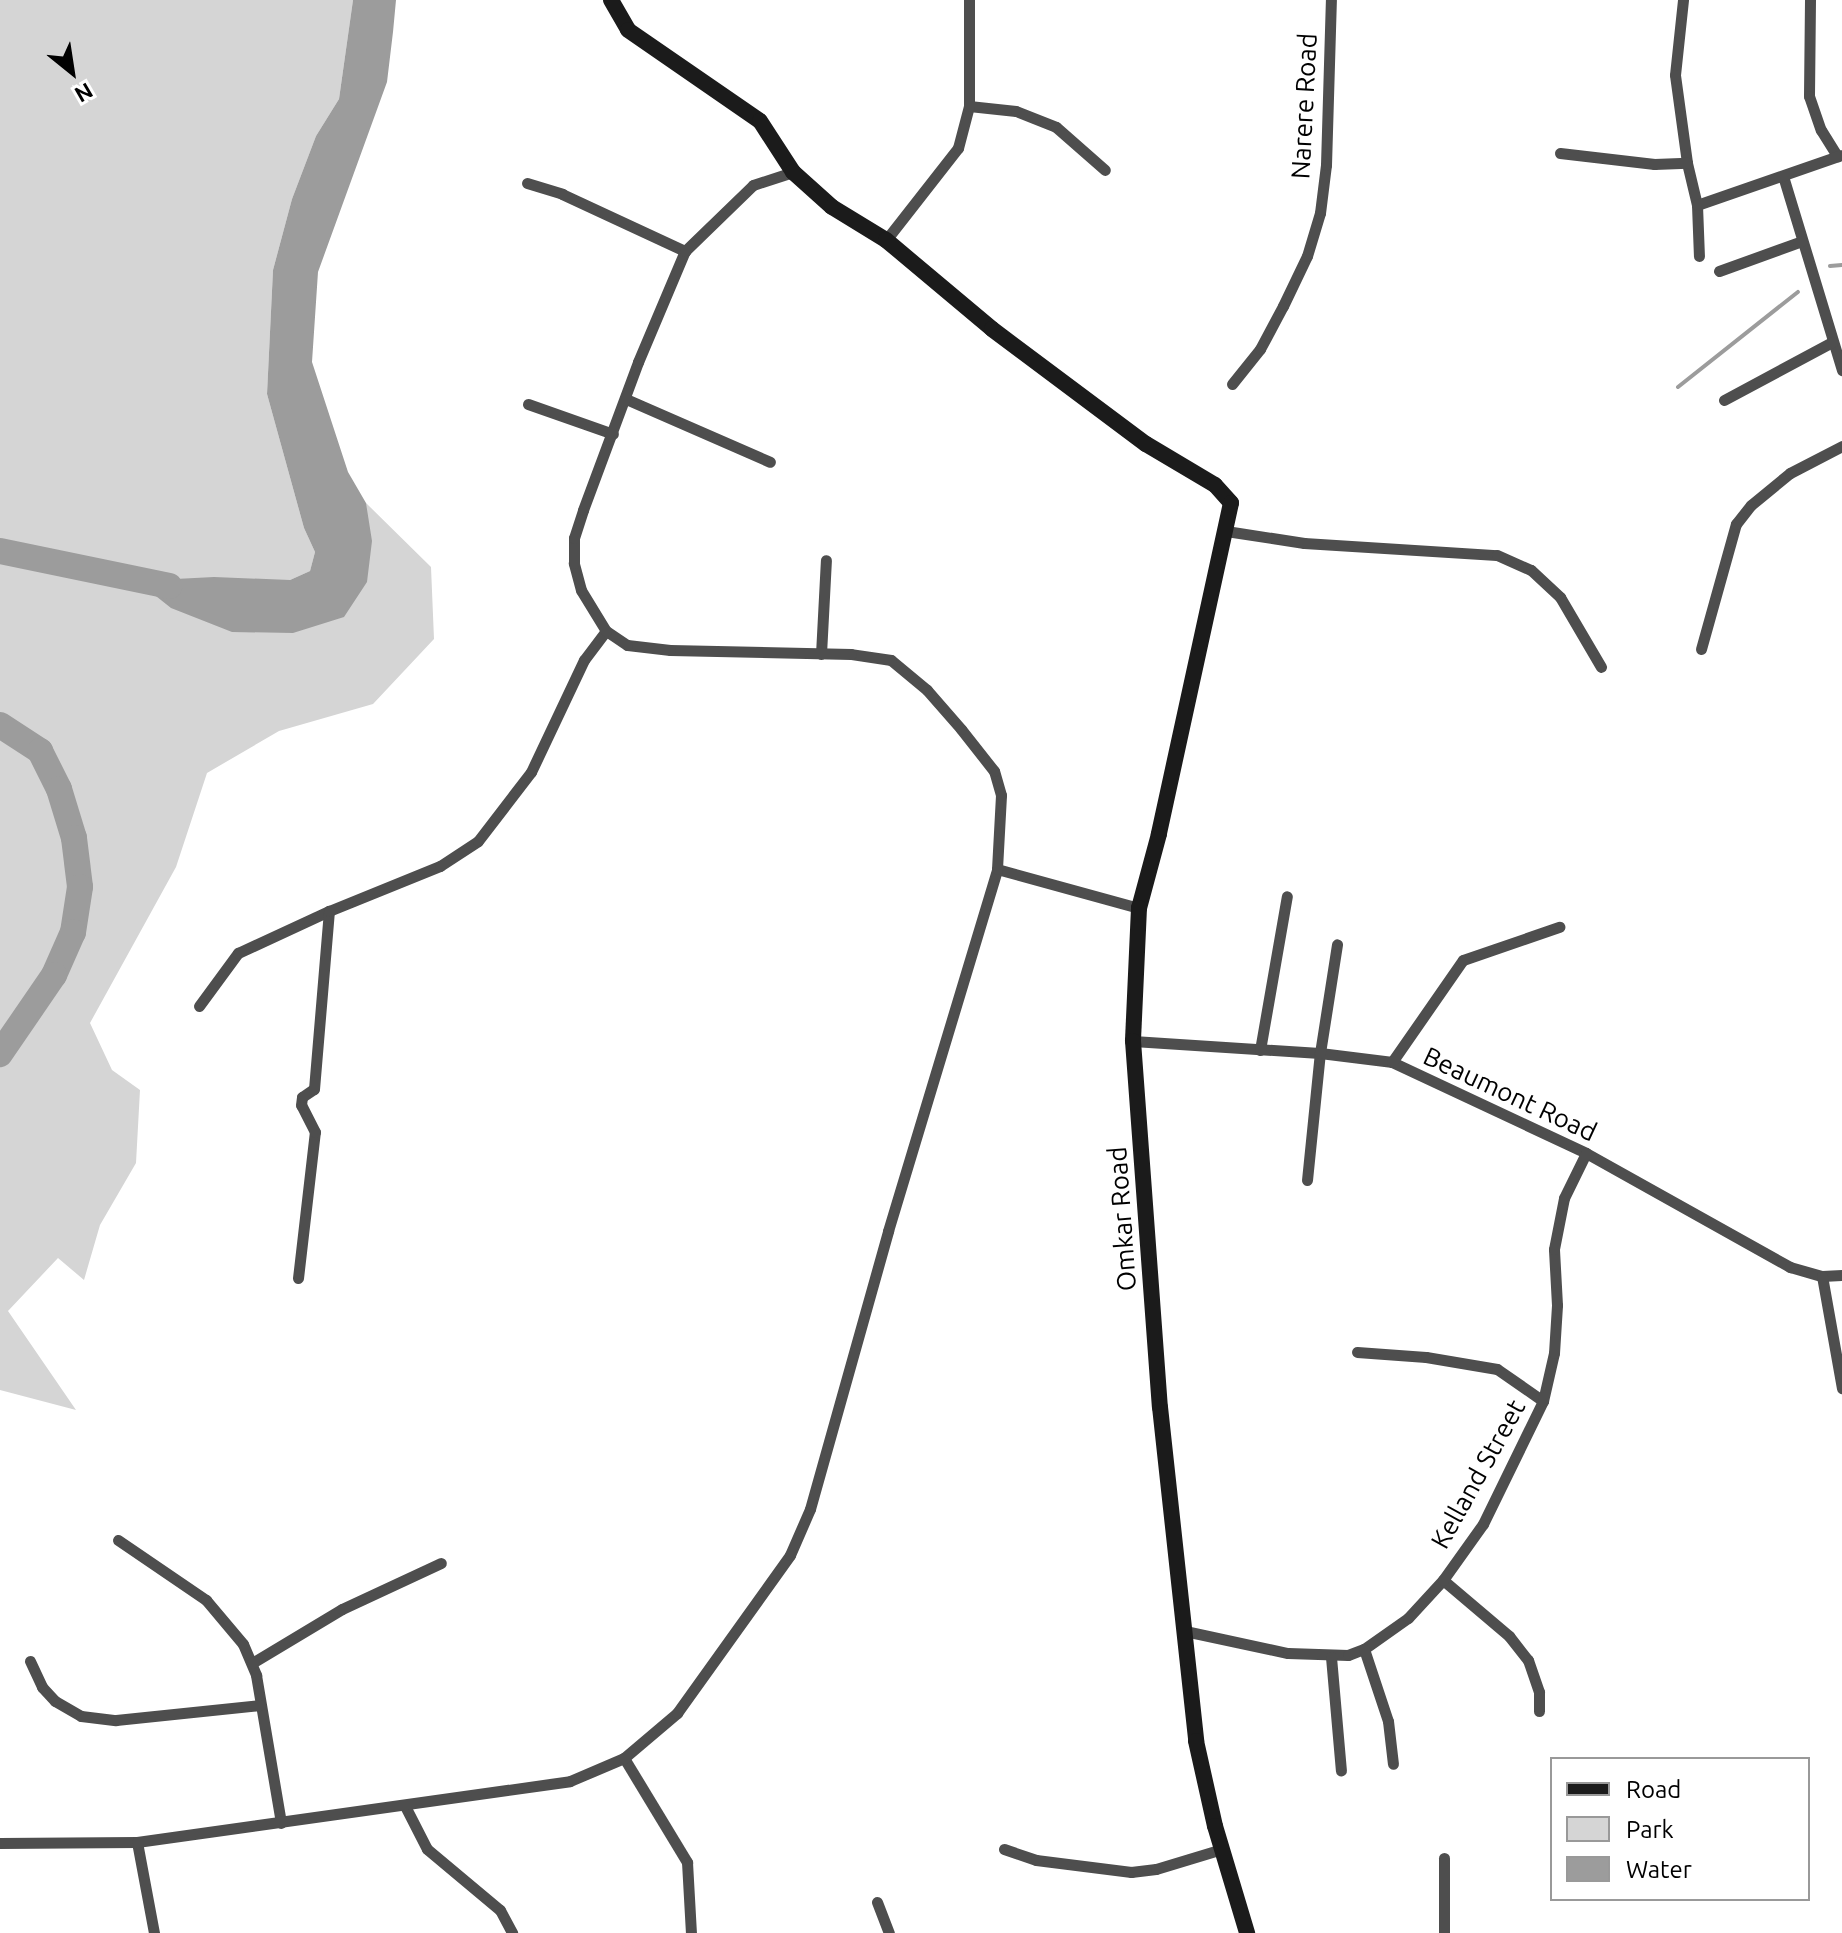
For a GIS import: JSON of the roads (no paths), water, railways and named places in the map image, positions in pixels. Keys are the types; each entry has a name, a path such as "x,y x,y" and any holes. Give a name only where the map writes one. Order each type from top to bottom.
{"street":[{"path":"611,0 628,30 760,121 793,172 832,207 886,240 958,148 969,106 969,0"},
{"name":"Narere Road","path":"1232,384 1260,349 1283,306 1307,256 1320,213 1326,165 1331,0"},
{"path":"1683,0 1675,75 1687,163 1697,205 1699,256"},
{"path":"1697,205 1840,156 1821,130 1809,96 1810,0"},
{"path":"969,106 1016,111 1056,127 1105,170"},
{"path":"1560,153 1654,164 1687,163"},
{"path":"0,1843 137,1842 570,1781 624,1758 677,1713 790,1555 810,1509 888,1231 997,869 1001,795 994,771 961,729 927,690 891,660 821,654 670,650 627,645 606,631 581,590 574,563 574,538 685,251 753,185 793,172"},
{"path":"1783,176 1842,370"},
{"path":"527,183 562,194 685,251"},
{"name":"Omkar Road","path":"886,240 992,329 1146,444 1215,485 1231,503 1139,908 1133,1041 1160,1407 1196,1741 1222,1849 1247,1933"},
{"path":"1719,271 1802,241"},
{"path":"1724,400 1832,342"},
{"path":"626,399 770,462"},
{"path":"528,404 613,434"},
{"path":"1701,649 1736,524 1751,505 1790,473 1842,446"},
{"path":"1226,531 1304,543 1497,555 1531,570 1560,597 1601,667"},
{"path":"821,654 826,560"},
{"path":"199,1006 238,953 329,911 440,866 478,841 531,772 584,660 606,631"},
{"path":"997,869 1139,908"},
{"path":"1260,1050 1287,896"},
{"path":"298,1278 315,1132 301,1105 302,1097 314,1089 329,911"},
{"path":"1392,1062 1463,960 1559,927"},
{"path":"1307,1180 1320,1053 1337,944"},
{"name":"Beaumont Road","path":"1133,1041 1320,1053 1392,1062 1586,1153 1790,1267 1822,1276 1842,1275"},
{"name":"Kelland Street","path":"1185,1631 1288,1653 1331,1657 1364,1649 1408,1618 1443,1580 1483,1524 1543,1401 1554,1353 1557,1305 1554,1249 1564,1198 1586,1153"},
{"path":"1822,1276 1842,1388"},
{"path":"1357,1352 1426,1357 1497,1369 1543,1401"},
{"path":"118,1540 206,1600 243,1644 252,1663 281,1823"},
{"path":"252,1663 342,1609 441,1563"},
{"path":"1443,1580 1509,1636 1528,1660 1539,1692 1539,1711"},
{"path":"1364,1649 1388,1721 1393,1764"},
{"path":"1331,1657 1341,1771"},
{"path":"30,1661 42,1687 55,1701 81,1716 116,1720 260,1705"},
{"path":"624,1758 687,1862 691,1933"},
{"path":"405,1806 427,1849 500,1910 512,1933"},
{"path":"137,1842 154,1933"},
{"path":"1004,1849 1036,1860 1131,1872 1156,1869 1222,1849"},
{"path":"1444,1858 1444,1933"},
{"path":"877,1902 889,1933"}],"water":[{"path":"353,0 396,0 393,32 387,82 318,272 312,362 348,472 366,503 372,541 367,582 344,617 293,633 232,632 171,608 137,581 214,577 290,580 310,571 315,552 304,528 267,394 273,270 292,199 316,136 339,99"}],"waterway":[{"path":"1830,266 1842,265"},
{"path":"1678,387 1798,292"},
{"path":"0,551 169,586"},
{"path":"0,725 40,751 59,789 74,838 80,887 73,932 54,975 0,1054"}]}
